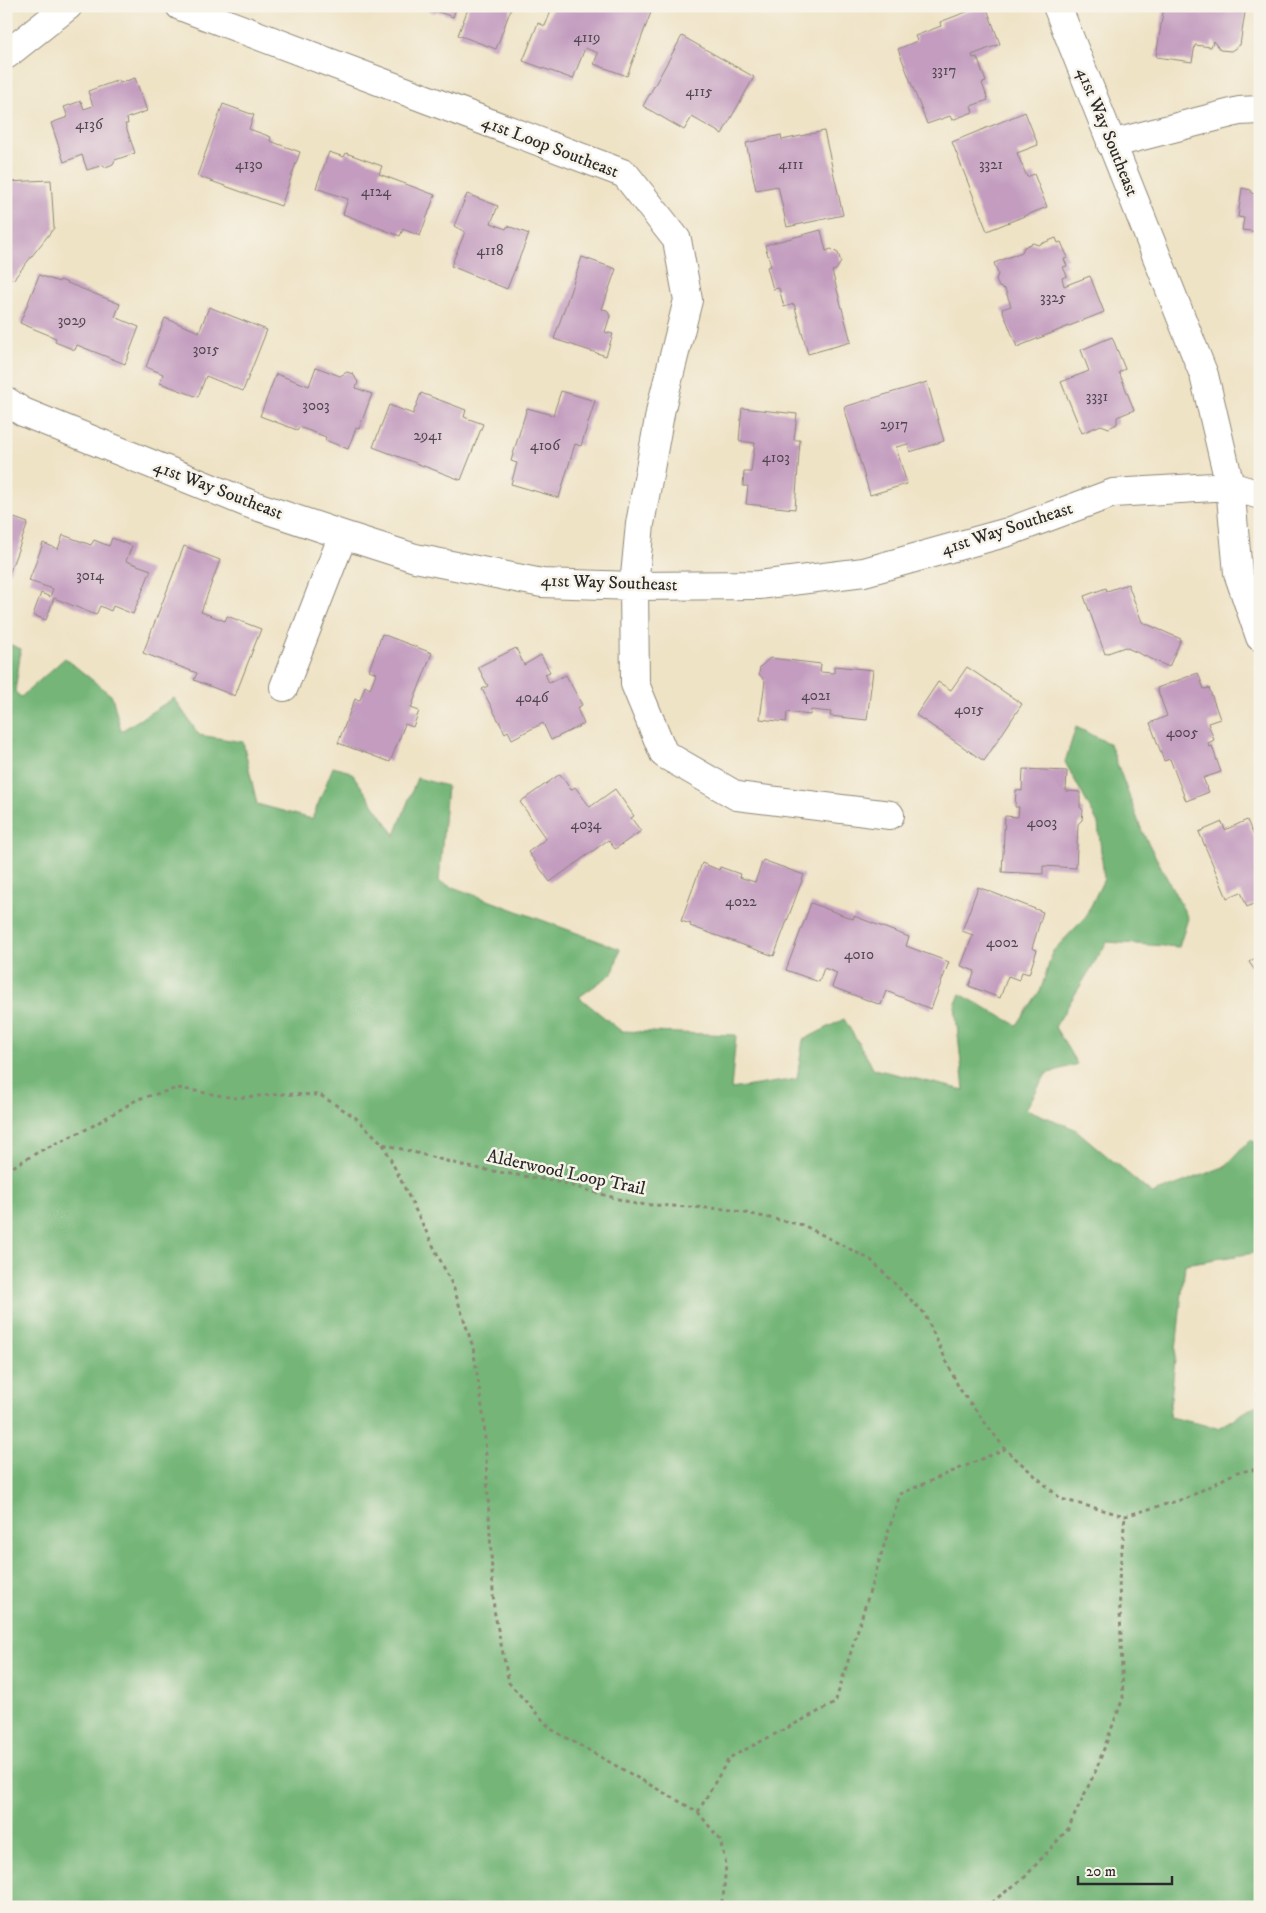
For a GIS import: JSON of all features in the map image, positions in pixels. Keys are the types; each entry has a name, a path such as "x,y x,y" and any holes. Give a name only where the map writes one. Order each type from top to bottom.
{"street":[{"path":"6,55 68,6"},
{"name":"41st Loop Southeast","path":"180,6 624,174 677,240 688,300 660,408 640,524 634,586 635,684 664,754 737,796 890,815"},
{"name":"41st Way Southeast","path":"1057,6 1204,375 1230,486"},
{"path":"1111,144 1239,111 1260,110"},
{"name":"41st Way Southeast","path":"6,401 23,412 241,500 343,535 415,558 542,583 634,586 759,585 864,572 1008,532 1112,493 1230,486 1260,495"},
{"path":"1230,486 1238,573 1260,637"},
{"path":"284,687 343,535"}],"path":[{"name":"Alderwood Loop Trail","path":"6,1171 40,1151 89,1128 138,1099 178,1088 234,1098 282,1094 320,1095 355,1117 383,1144 469,1167 559,1182 636,1204 726,1209 803,1225 871,1260 924,1313 959,1388 1005,1449 1061,1499 1125,1516"},
{"path":"383,1144 452,1286 473,1347 484,1420 494,1610 509,1683 551,1729 698,1812 720,1840 726,1864 722,1899 718,1907"},
{"path":"698,1812 729,1758 835,1703 900,1494 1005,1449"},
{"path":"985,1907 1024,1878 1068,1829 1096,1770 1122,1698 1119,1581 1125,1516 1187,1498 1237,1472 1260,1469"}],"green space":[{"path":"6,643 21,649 15,692 21,697 65,658 112,696 121,731 174,698 199,735 243,742 257,804 312,819 333,767 351,772 395,835 417,778 447,786 439,882 620,949 613,973 579,997 621,1031 736,1035 731,1089 797,1079 803,1040 844,1019 874,1069 964,1090 955,1006 960,994 1017,1025 1041,989 1053,951 1085,918 1104,879 1098,823 1065,762 1076,727 1110,744 1142,831 1188,918 1179,947 1107,942 1055,1027 1077,1064 1046,1074 1026,1109 1075,1129 1152,1194 1226,1166 1250,1140 1260,1144 1260,1252 1185,1264 1169,1417 1218,1428 1260,1403 1260,1907 6,1907"}],"building":[{"path":"417,6 457,6 453,17"},
{"path":"469,6 512,6 496,49 458,35"},
{"path":"553,6 653,7 627,76 594,64 598,53 585,48 573,79 523,61 538,23 545,26"},
{"path":"986,6 1000,44 972,55 973,58 977,57 986,82 982,83 988,100 971,106 973,112 952,120 950,116 927,124 898,49 917,41 915,36 941,26 940,22"},
{"path":"1164,6 1246,6 1240,45 1231,51 1220,50 1213,41 1211,47 1195,45 1192,62 1156,57"},
{"path":"682,36 754,77 722,134 692,117 684,130 643,106"},
{"path":"135,78 147,111 127,118 128,124 125,124 135,153 115,160 113,164 106,167 103,165 87,170 82,155 64,162 51,123 68,117 64,107 81,101 84,109 93,106 88,91 119,80 120,83"},
{"path":"223,104 254,115 249,129 271,137 270,141 300,152 281,206 197,176"},
{"path":"1025,112 1038,145 1017,153 1027,177 1034,174 1047,207 987,231 952,142"},
{"path":"824,131 843,215 787,227 778,186 756,190 746,143 781,135 782,140"},
{"path":"329,152 344,157 346,153 382,166 379,174 435,195 420,236 403,229 400,236 343,214 348,199 316,188"},
{"path":"51,180 54,228 13,280 6,275 6,182"},
{"path":"1242,188 1260,195 1260,232 1242,230 1244,218 1238,217"},
{"path":"467,194 498,206 491,223 506,229 508,226 529,234 507,289 451,266 465,232 454,226"},
{"path":"821,230 826,251 831,249 838,253 841,262 836,270 832,271 851,342 808,354 794,304 784,307 779,288 773,289 767,267 771,266 765,245"},
{"path":"1056,238 1058,243 1061,242 1068,258 1064,259 1067,266 1063,267 1067,276 1062,278 1064,286 1090,276 1104,312 1017,347 1002,309 1011,306 1005,289 999,287 996,280 998,274 994,263 1022,252 1024,247 1033,243 1038,245"},
{"path":"582,257 616,269 602,309 607,310 610,316 605,332 613,334 606,356 554,339"},
{"path":"39,275 59,282 60,280 120,304 115,317 139,327 125,364 77,345 75,350 55,342 56,338 20,323"},
{"path":"209,307 267,330 243,391 206,376 198,397 160,383 163,374 146,367 165,318 199,332"},
{"path":"1112,337 1125,369 1119,372 1134,410 1117,417 1117,424 1109,428 1101,425 1082,433 1061,382 1089,371 1081,350"},
{"path":"316,367 340,376 347,372 353,374 358,382 356,388 372,394 359,429 356,428 348,449 325,440 326,437 299,427 297,430 260,416 276,374 309,386"},
{"path":"927,382 944,441 910,452 908,444 896,447 907,484 870,495 844,407"},
{"path":"561,391 595,401 581,446 575,444 559,498 511,484 517,463 511,461 527,408 553,415"},
{"path":"421,393 466,410 464,417 483,424 461,480 373,447 389,405 413,414"},
{"path":"742,408 797,414 794,440 800,440 795,509 746,504 748,486 743,486 744,472 751,472 755,443 739,441"},
{"path":"6,515 28,523 6,582"},
{"path":"63,535 91,545 94,540 109,546 112,538 132,546 126,561 151,570 133,614 113,606 111,611 100,606 96,615 54,598 46,620 33,615 41,593 50,597 53,589 29,581 43,543 58,549"},
{"path":"184,546 220,560 201,612 225,621 227,616 261,629 235,696 194,680 197,673 143,653"},
{"path":"1128,584 1142,622 1181,639 1169,667 1125,647 1105,654 1084,596 1106,588 1107,591"},
{"path":"382,634 432,653 411,708 419,711 413,727 405,724 390,762 338,743 355,699 360,700 365,686 370,689 376,673 369,670"},
{"path":"516,648 524,665 541,655 550,672 545,674 549,683 566,675 582,705 577,708 584,724 551,740 543,723 512,739 508,731 505,733 482,689 488,686 478,667"},
{"path":"770,658 821,664 820,672 834,673 834,666 873,670 867,720 830,716 831,712 811,710 810,715 787,712 786,722 760,719 765,681 759,674 760,667"},
{"path":"967,667 1022,704 984,761 916,715 938,682 951,690"},
{"path":"1198,673 1204,689 1209,688 1220,719 1208,723 1214,740 1208,743 1209,747 1212,746 1221,772 1203,778 1209,792 1186,801 1170,759 1164,761 1150,723 1167,716 1157,688"},
{"path":"1023,769 1067,771 1066,791 1080,792 1080,807 1083,810 1082,820 1078,824 1076,868 1043,866 1043,874 1002,872 1005,816 1018,817 1019,807 1015,807 1016,790 1022,791"},
{"path":"560,774 571,790 575,787 590,807 615,789 634,816 631,818 641,831 615,849 608,840 550,882 528,852 546,839 520,802"},
{"path":"1247,820 1260,850 1260,908 1257,902 1247,907 1241,892 1227,898 1199,832 1222,822 1225,830"},
{"path":"763,860 804,875 774,956 690,926 691,924 681,921 702,863 719,870 720,867 740,874 739,877 755,882"},
{"path":"978,887 1043,912 1032,948 1037,950 1029,974 1022,972 1019,980 1008,976 1000,998 969,986 975,971 961,966 973,935 962,931"},
{"path":"811,903 853,919 854,916 909,937 906,946 949,962 931,1009 886,991 881,1005 832,987 837,973 824,968 819,982 786,970"},
{"path":"1260,955 1260,978 1249,962"}]}
